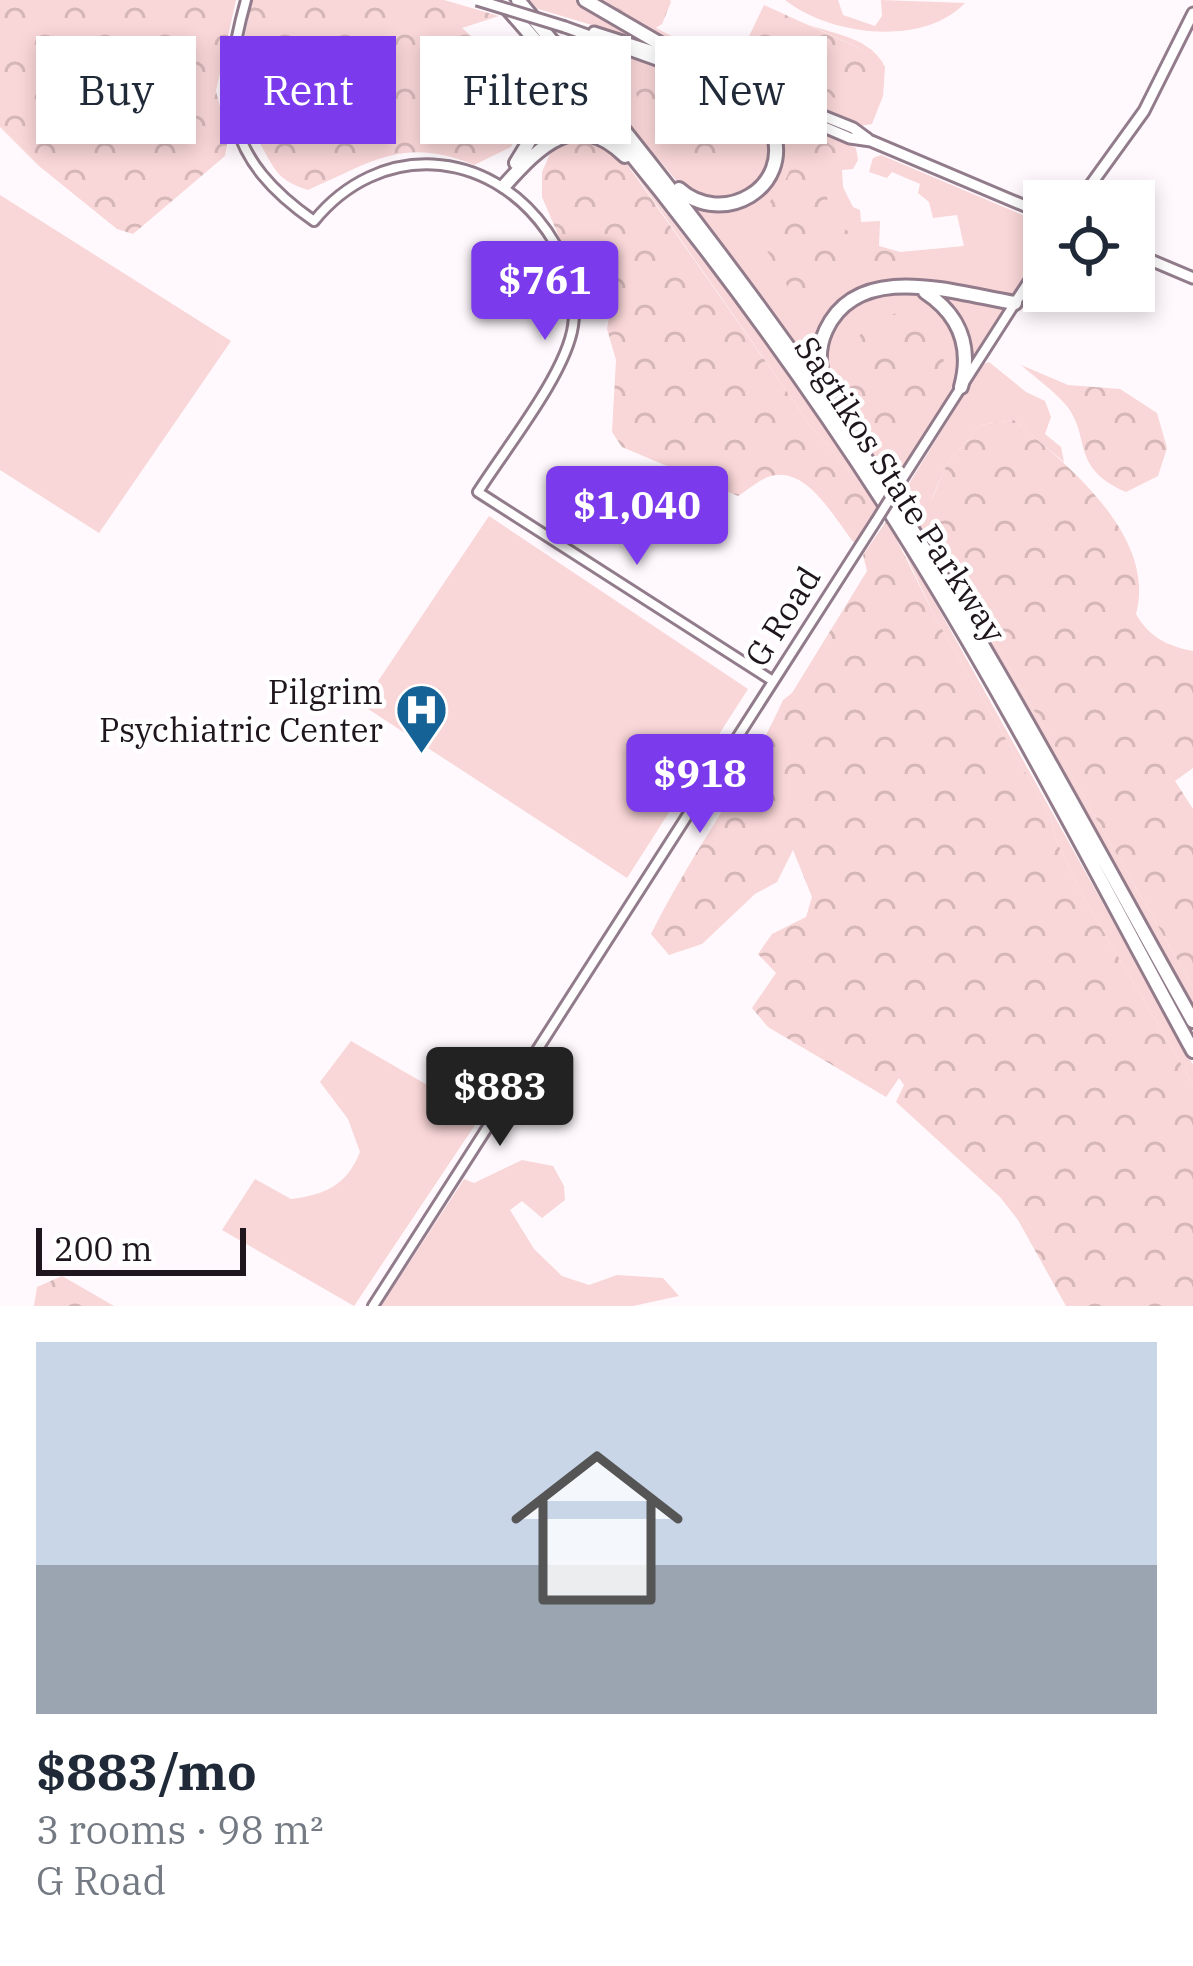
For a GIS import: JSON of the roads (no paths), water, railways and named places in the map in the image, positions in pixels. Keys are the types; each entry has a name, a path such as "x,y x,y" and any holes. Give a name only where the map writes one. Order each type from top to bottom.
{"highway":[{"path":"500,0 540,60 548,99 505,186"},
{"name":"Sagtikos State Parkway","path":"500,0 687,224 806,386 926,570 994,686 1193,1051"},
{"name":"Sagtikos State Parkway","path":"518,0 730,264 841,422 955,599 1193,1021"},
{"path":"585,0 655,41"},
{"path":"505,186 543,145 566,136 591,135 623,154 687,224"},
{"path":"637,145 695,201 725,206 748,198 770,174 775,144"},
{"path":"841,422 820,367 828,326 839,310 865,292 892,286 1016,303"},
{"path":"919,289 943,306 961,332 966,364 961,387"}],"main road":[{"path":"477,0 655,60"},
{"path":"1094,180 1144,111 1193,13"},
{"path":"565,27 655,52"},
{"path":"827,117 854,128 872,142"},
{"path":"827,128 872,142 1023,205"},
{"path":"1155,262 1193,278"},
{"name":"G Road","path":"1016,303 1023,292"}],"street":[{"path":"246,0 229,77 239,133 265,182 314,221 343,189 392,167 450,167 505,186 533,213 560,253 571,286 574,320 554,373 478,492 773,681"},
{"name":"G Road","path":"373,1306 1016,303"}],"place":[{"name":"Pilgrim Psychiatric Center","path":"422,756"}]}
